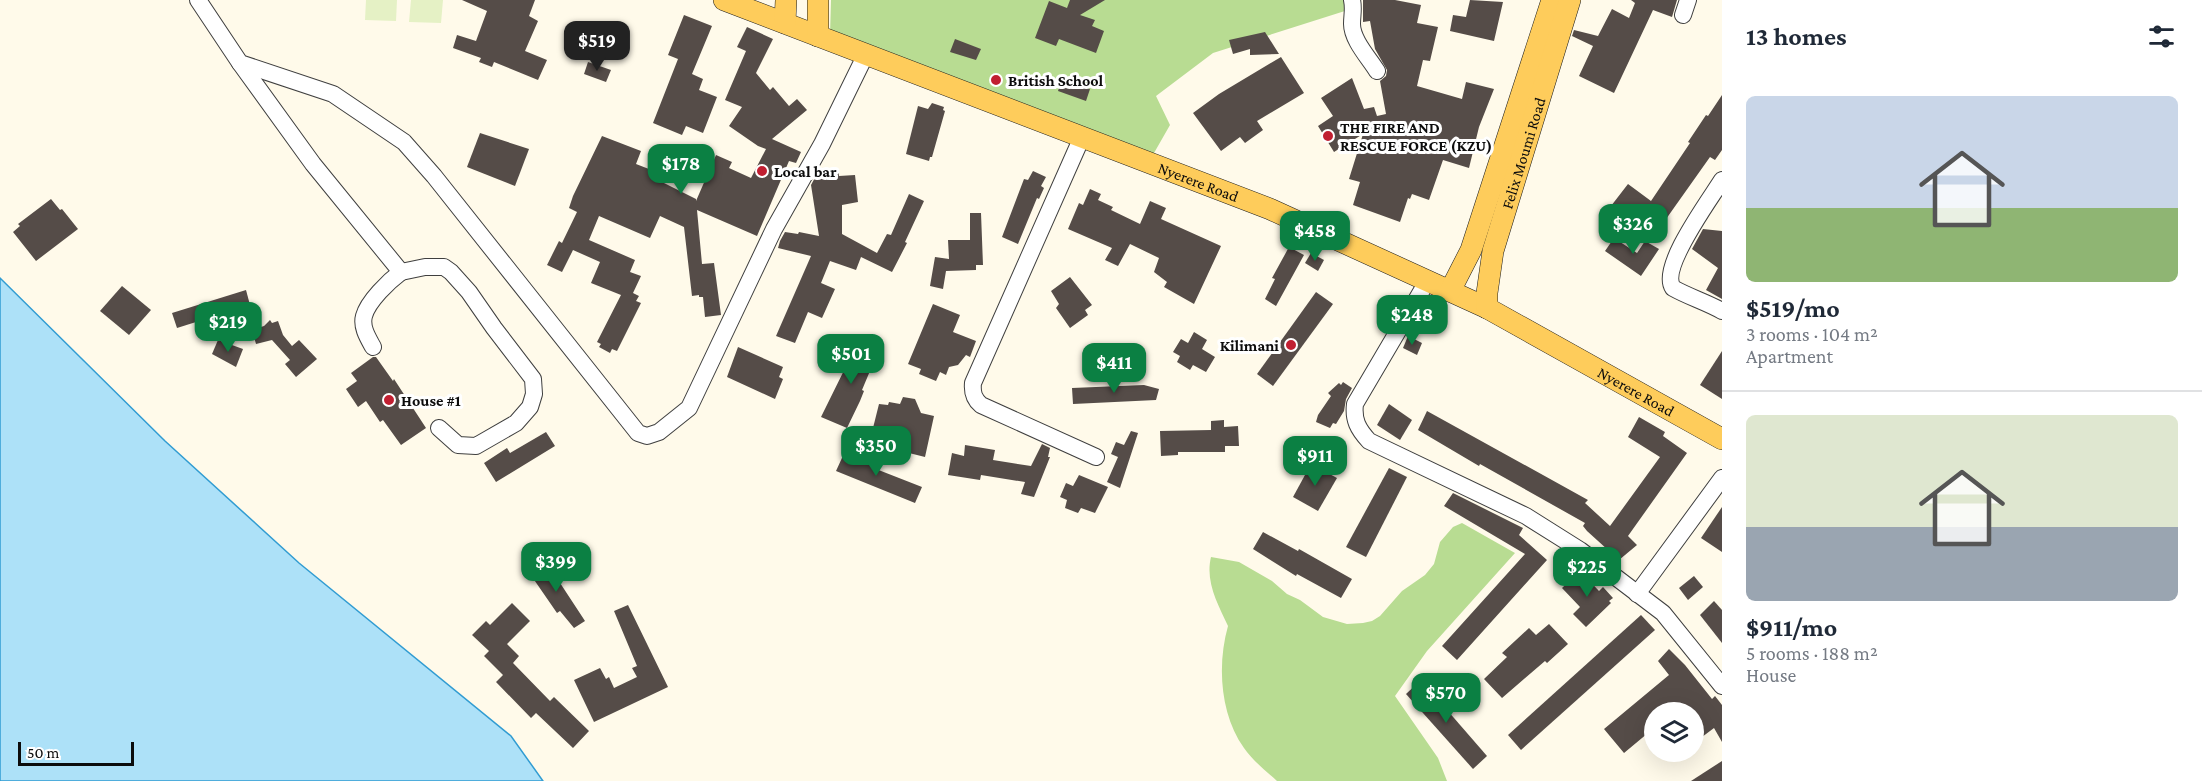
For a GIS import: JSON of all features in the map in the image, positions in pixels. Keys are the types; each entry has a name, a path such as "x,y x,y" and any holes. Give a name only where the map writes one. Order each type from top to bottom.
{"main road":[{"name":"Nyerere Road","path":"724,0 1270,209 1487,308 1721,438"},
{"path":"785,23 786,0"},
{"path":"818,0 818,36"},
{"name":"Felix Moumi Road","path":"1450,291 1471,249 1552,0"},
{"name":"Felix Moumi Road","path":"1487,308 1493,251 1570,0"}],"street":[{"path":"198,0 313,164 401,272"},
{"path":"1352,0 1353,34 1377,71"},
{"path":"240,63 333,94 404,142 434,176 638,433 646,436 659,432 689,408 774,229 822,144 866,54"},
{"path":"1082,137 973,383 972,392 981,405 1096,457"},
{"path":"1722,180 1674,257 1669,277 1673,288 1689,298 1707,303 1722,311"},
{"path":"373,347 364,332 363,316 387,283 401,272 425,267 444,267 469,292 533,379 534,394 531,407 516,423 476,446 458,445 439,428"},
{"path":"1428,280 1355,404 1353,414 1360,431 1369,441 1526,516 1580,550 1663,614 1722,686"},
{"path":"1637,594 1722,478"}],"green space":[{"path":"366,0 397,0 396,21 365,20"},
{"path":"411,0 443,0 441,23 409,22"},
{"path":"831,0 1345,0 1348,10 1213,53 1156,96 1170,125 1150,160 830,36"},
{"path":"1462,523 1515,553 1427,651 1395,696 1438,758 1447,781 1277,781 1248,753 1236,735 1225,705 1222,657 1228,626 1211,584 1211,557 1239,562 1272,581 1287,594 1300,600 1323,617 1347,624 1363,623 1380,616 1402,591 1425,575 1434,564 1440,542 1453,527"}],"water":[{"path":"0,278 165,441 299,563 511,736 543,781 0,781"}],"building":[{"path":"462,0 535,0 529,16 538,21 525,51 547,60 538,80 494,62 492,67 479,62 481,58 453,48 457,35 476,41 487,11"},
{"path":"1070,0 1105,0 1080,15 1095,20 1092,26 1104,31 1096,53 1059,39 1056,46 1035,38 1049,1 1067,8"},
{"path":"1363,0 1395,0 1421,5 1417,23 1438,27 1430,61 1423,60 1417,86 1462,99 1466,82 1494,89 1479,127 1469,168 1443,160 1429,200 1412,194 1410,199 1408,198 1400,222 1353,205 1360,182 1349,179 1363,134 1334,152 1318,126 1333,116 1321,98 1352,78 1364,109 1374,107 1377,116 1386,114 1380,81 1386,76 1387,70 1375,49 1370,21 1363,22"},
{"path":"1470,0 1503,2 1494,41 1450,31 1453,15 1466,17"},
{"path":"1631,0 1677,0 1672,17 1653,10 1614,93 1579,76 1593,46 1572,36 1574,30 1598,36 1612,9 1629,18 1635,3"},
{"path":"684,15 712,26 692,74 703,79 699,90 717,97 703,133 686,126 682,135 653,123 678,59 668,55"},
{"path":"747,27 773,39 756,73 770,90 773,87 789,106 797,99 807,110 772,139 801,152 796,163 789,161 757,236 697,210 702,264 714,263 721,315 705,317 703,297 692,296 684,227 660,216 650,238 599,216 589,240 635,260 630,272 641,276 633,293 639,296 636,301 641,303 617,351 612,349 610,353 599,347 601,344 597,342 621,295 591,283 600,262 573,250 562,272 547,265 559,241 562,243 577,212 569,208 573,196 602,136 641,151 636,164 667,176 664,183 696,201 716,155 732,162 729,168 751,178 766,149 729,126 742,107 725,100 746,51 737,47"},
{"path":"1265,32 1279,54 1250,55 1250,49 1233,54 1229,40"},
{"path":"955,39 981,49 976,60 950,52"},
{"path":"1281,57 1304,93 1257,121 1263,130 1245,143 1240,137 1221,151 1193,113 1219,94"},
{"path":"588,62 611,70 606,82 584,74"},
{"path":"1062,79 1090,89 1086,101 1058,91"},
{"path":"1722,95 1722,150 1715,160 1710,157 1654,236 1611,206 1628,184 1651,201 1706,115 1708,116"},
{"path":"932,103 944,107 945,111 929,161 906,154 918,106 928,109"},
{"path":"480,133 529,149 515,186 467,167"},
{"path":"838,169 839,176 855,175 858,202 842,205 842,234 877,253 887,234 891,235 909,194 924,201 892,272 861,257 856,270 830,261 821,283 835,289 822,318 808,312 795,343 776,336 811,256 778,248 785,232 819,236 811,185 818,172"},
{"path":"1033,171 1046,177 1041,186 1044,188 1039,199 1037,198 1018,244 1002,237 1024,179 1028,180"},
{"path":"1090,189 1101,194 1098,200 1113,207 1111,210 1140,224 1150,201 1166,208 1161,219 1221,246 1194,304 1164,287 1167,282 1154,272 1159,258 1130,244 1118,266 1105,260 1112,248 1068,229 1079,203 1083,205"},
{"path":"51,199 78,229 36,261 13,232 20,226 18,224"},
{"path":"970,213 981,213 983,265 976,265 976,270 946,271 943,289 930,286 935,257 949,259 948,240 970,240"},
{"path":"1703,229 1722,231 1722,299 1706,290 1718,268 1692,249"},
{"path":"1614,238 1637,253 1645,241 1659,249 1641,276 1605,251"},
{"path":"1289,247 1304,255 1276,306 1265,299 1275,279 1272,278"},
{"path":"1311,253 1324,260 1318,271 1305,263"},
{"path":"1070,277 1092,305 1085,310 1088,315 1070,328 1056,308 1059,304 1051,291"},
{"path":"122,286 151,310 129,335 100,311"},
{"path":"246,290 250,305 177,328 172,313"},
{"name":"Kilimani","path":"1316,292 1333,304 1273,386 1257,374"},
{"path":"933,304 960,315 953,332 976,341 970,357 966,355 958,365 949,367 946,375 940,372 936,381 919,374 921,369 908,364"},
{"path":"270,320 272,323 278,321 283,335 292,346 299,340 317,359 296,377 285,364 290,360 272,340 256,344 252,330 264,326"},
{"path":"1194,332 1207,340 1202,349 1215,357 1206,372 1193,365 1190,370 1177,362 1180,356 1173,352 1181,339 1188,343"},
{"path":"1408,336 1422,343 1417,355 1403,348"},
{"path":"218,340 243,349 236,367 212,354"},
{"path":"859,340 880,347 862,390 864,391 860,401 847,428 821,417"},
{"path":"738,347 783,367 779,377 783,379 775,399 727,377"},
{"path":"1722,351 1722,399 1700,385"},
{"name":"House #1","path":"376,357 393,381 394,379 426,428 401,445 383,420 380,422 366,401 358,407 346,389 357,381 351,373"},
{"path":"1343,382 1352,388 1346,399 1344,411 1336,424 1333,423 1330,428 1316,422 1331,396 1328,393"},
{"path":"1144,385 1159,389 1156,400 1073,404 1072,388"},
{"path":"903,397 915,399 921,413 934,416 925,457 909,453 911,446 871,436 879,404 888,405 889,402 900,404"},
{"path":"1389,404 1412,420 1400,440 1377,425"},
{"path":"1427,411 1588,500 1585,503 1610,526 1660,457 1628,437 1639,417 1665,432 1663,436 1687,453 1628,536 1637,545 1619,560 1587,531 1583,526 1585,523 1418,430"},
{"path":"1224,420 1224,427 1238,426 1239,446 1225,446 1225,452 1178,452 1178,455 1161,456 1160,431 1211,430 1211,421"},
{"path":"1131,431 1138,433 1120,488 1107,482 1118,457 1111,454 1116,442 1124,445"},
{"path":"546,432 555,446 496,482 484,463 507,448 510,453"},
{"path":"1042,444 1050,448 1048,457 1050,457 1034,497 1021,494 1025,482 981,475 980,480 948,475 952,453 964,456 965,445 995,450 993,460 1031,466"},
{"path":"847,447 859,452 857,457 877,465 876,469 922,487 915,503 836,471"},
{"path":"1311,464 1337,478 1318,511 1293,497"},
{"path":"1389,468 1407,477 1366,557 1346,547"},
{"path":"1079,475 1108,487 1095,513 1081,508 1078,513 1065,508 1067,500 1060,497 1066,483 1073,486"},
{"path":"1453,493 1523,528 1519,535 1547,560 1457,660 1442,646 1525,554 1444,506"},
{"path":"1722,507 1722,552 1701,538"},
{"path":"1263,532 1352,579 1341,598 1297,574 1296,576 1253,549"},
{"path":"545,560 585,621 574,628 560,611 557,613 528,571"},
{"path":"1580,571 1599,591 1603,587 1613,598 1609,601 1611,603 1586,627 1573,614 1580,607 1562,588"},
{"path":"1694,576 1703,587 1688,600 1679,588"},
{"path":"1714,601 1722,610 1722,643 1700,615"},
{"path":"512,603 530,621 507,644 519,656 513,663 550,701 554,697 589,731 573,748 536,713 531,718 496,682 503,675 484,656 489,651 472,635 486,621 490,625"},
{"path":"628,605 668,687 594,722 574,680 600,668 606,679 609,677 614,688 637,677 632,668 637,666 614,611"},
{"path":"1641,615 1655,630 1521,750 1508,735"},
{"path":"1549,624 1568,644 1502,698 1484,679 1507,657 1502,653 1529,628 1536,635"},
{"path":"1669,649 1712,699 1715,696 1722,705 1722,742 1714,728 1704,736 1704,702 1644,702 1644,736 1624,753 1604,729 1669,675 1658,661"},
{"path":"1421,680 1487,756 1473,769 1406,694"},
{"path":"1722,761 1722,781 1691,781"}],"place":[{"name":"British School","path":"996,80"},
{"name":"THE FIRE AND RESCUE FORCE (KZU)","path":"1328,136"},
{"name":"Local bar","path":"762,171"},
{"name":"Kilimani","path":"1291,345"},
{"name":"House #1","path":"389,400"}]}
